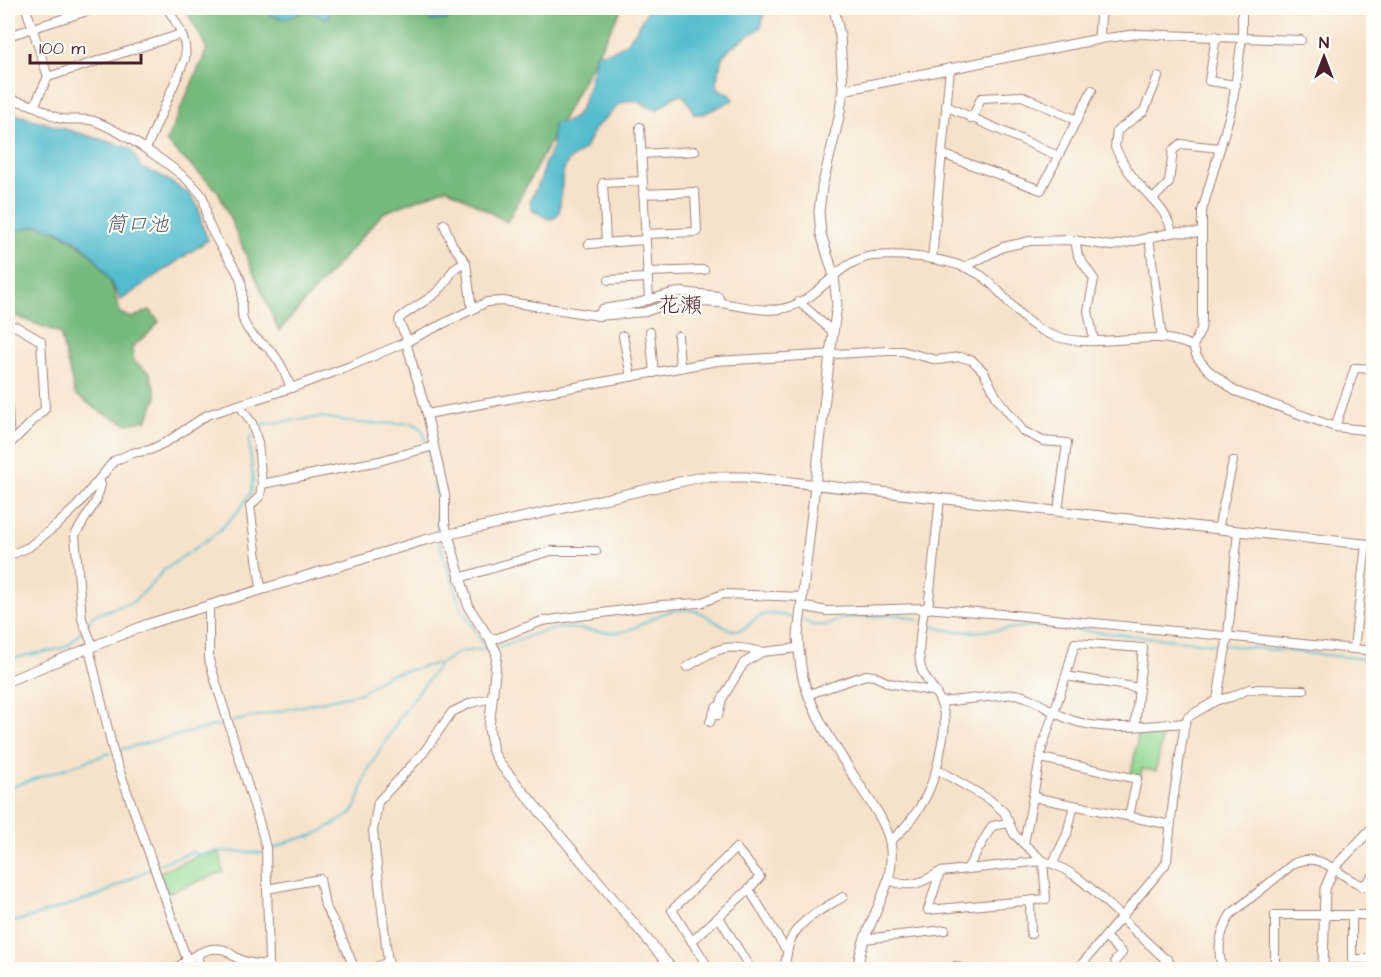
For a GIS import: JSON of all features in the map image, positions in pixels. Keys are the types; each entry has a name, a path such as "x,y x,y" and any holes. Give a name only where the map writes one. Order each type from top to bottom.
{"street":[{"path":"26,8 48,77 34,106"},
{"path":"8,36 97,8"},
{"path":"146,149 187,50 167,8"},
{"path":"834,8 840,36 843,90 839,118 822,187 819,212 821,234 837,294 801,610 799,648 805,685 809,694 831,738 882,821 890,842 889,880 864,939 858,957 858,969"},
{"path":"1099,39 1101,8"},
{"path":"1242,8 1242,38 1236,85 1202,211 1202,319 1201,328 1193,346 1197,357 1208,369 1235,391 1335,427 1374,431"},
{"path":"48,77 181,34"},
{"path":"843,90 1099,39 1138,34 1301,40"},
{"path":"1216,36 1209,81 1236,85"},
{"path":"932,259 950,68"},
{"path":"1158,77 1144,111 1117,130 1115,147 1143,190 1153,199 1170,225 1172,233"},
{"path":"942,154 1041,190 1092,90"},
{"path":"972,119 981,98 1022,96 1077,120"},
{"path":"8,99 34,106 56,118 91,120 106,126 146,149 197,189 204,199 207,220 211,229 240,279 241,315 245,325 249,332 269,349 281,364 291,388"},
{"path":"946,106 1058,156"},
{"path":"640,127 649,300"},
{"path":"1153,199 1169,183 1173,150 1176,147 1181,144 1220,148"},
{"path":"641,154 694,151"},
{"path":"606,243 603,183 642,181"},
{"path":"589,244 697,232 695,192 643,194"},
{"path":"444,224 452,244 466,263 472,310"},
{"path":"965,267 1003,247 1030,241 1075,240 1112,246 1172,233 1201,233"},
{"path":"1149,237 1162,338"},
{"path":"1075,240 1078,256 1094,279 1088,311 1094,340"},
{"path":"8,556 29,547 57,524 77,506 114,461 132,453 150,450 207,415 348,367 487,303 503,300 599,316 645,312 676,301 721,303 770,310 791,307 800,302 854,261 871,256 888,255 932,259 965,267 988,280 1024,319 1049,334 1080,341 1162,338 1193,346"},
{"path":"466,263 459,264 448,274 446,282 423,303 400,318 399,322 407,341 427,414 445,495 446,536 469,608 493,646"},
{"path":"609,280 704,270"},
{"path":"599,316 602,309 672,293 718,296 721,303"},
{"path":"800,302 833,332"},
{"path":"8,325 17,327 41,341 45,409 9,444"},
{"path":"650,332 654,373"},
{"path":"623,336 631,377"},
{"path":"678,336 680,368"},
{"path":"427,414 717,361 902,351 927,359 960,357 972,360 984,372 997,398 1023,430 1043,441 1067,443 1058,511"},
{"path":"1335,427 1355,368 1374,369"},
{"path":"239,405 252,423 258,443 262,484 260,496 250,506 261,588"},
{"path":"8,410 9,444"},
{"path":"262,484 379,461 434,446"},
{"path":"1218,529 1233,461"},
{"path":"8,681 148,624 261,588 431,538 701,477 745,477 815,484 1370,544 1354,648"},
{"path":"99,480 101,485 96,501 75,535 82,619 91,647 114,755 187,960"},
{"path":"890,842 922,805 938,770 945,717 936,692 922,672 921,636 940,498"},
{"path":"1217,700 1227,638 1238,531"},
{"path":"459,578 551,551 596,551"},
{"path":"673,969 500,764 493,752 489,728 493,646 498,638 542,621 662,605 700,603 723,594 801,610 926,608 1374,651"},
{"path":"174,969 210,949 224,950 248,962 270,967 266,848 209,660 209,605"},
{"path":"1024,844 1041,758 1074,643 1143,648 1135,726"},
{"path":"687,667 718,648 726,646 762,652 799,648"},
{"path":"718,715 722,699 744,663 762,652"},
{"path":"809,694 866,675 889,683 936,692"},
{"path":"1066,676 1139,688"},
{"path":"1077,969 1165,865 1185,723 1188,717 1217,700 1231,697 1249,688 1305,690"},
{"path":"941,702 1015,694 1024,695 1053,713 1090,726 1185,723"},
{"path":"394,969 388,962 373,831 378,802 423,752 452,712 471,703 491,698"},
{"path":"710,722 717,703 722,699"},
{"path":"1041,758 1137,779 1129,816"},
{"path":"938,770 990,800 1004,812 1014,834 1043,861 1046,899 928,910 940,872"},
{"path":"1033,797 1171,825"},
{"path":"1053,863 1067,834 1074,805"},
{"path":"967,869 993,826 1009,823"},
{"path":"1323,969 1325,889 1334,868 1374,826"},
{"path":"692,941 760,877 736,848 672,910 710,969"},
{"path":"1223,969 1219,949 1224,925 1231,914 1285,870 1303,859 1313,859 1334,868 1362,887 1374,887"},
{"path":"889,880 907,886 940,872 1043,861 1053,863 1088,884 1177,969"},
{"path":"1362,887 1374,875"},
{"path":"267,890 320,879 325,906 339,931 354,969"},
{"path":"748,889 784,947 788,948"},
{"path":"784,969 790,940 796,930 814,915 843,897"},
{"path":"1030,901 1031,934"},
{"path":"1275,969 1275,915 1374,915"},
{"path":"1352,915 1352,959 1374,959"},
{"path":"719,917 752,969"},
{"path":"864,939 945,930"},
{"path":"1105,937 1122,953 1114,961"},
{"path":"198,955 199,969"},
{"path":"1159,969 1167,959"},
{"path":"369,969 388,962"},
{"path":"318,969 324,966 335,966 354,969"},
{"path":"954,969 955,966 965,969"}],"green space":[{"path":"185,8 622,8 507,222 447,188 383,213 279,331 218,191 166,142 207,49"},
{"path":"40,225 70,238 94,257 110,282 120,313 132,318 150,310 159,322 132,347 134,362 150,373 157,397 147,420 128,424 101,412 75,394 60,333 8,313 8,233"},
{"path":"1139,731 1163,731 1156,771 1142,769 1140,777 1131,775"},
{"path":"220,852 223,872 167,893 159,873 198,856"}],"water":[{"path":"275,8 330,8 326,19 306,11 286,19 270,15 270,11"},
{"path":"428,8 454,8 452,16 447,20 431,21"},
{"path":"649,8 765,8 761,27 729,49 722,57 716,83 720,90 730,94 733,100 703,114 694,114 686,99 679,95 658,109 631,100 620,104 594,129 585,149 568,161 563,172 559,214 549,219 535,212 530,200 541,179 544,165 552,148 553,123 567,121 577,114 588,89 596,53 616,49 629,40"},
{"name":"筒口池","path":"8,112 129,148 141,168 160,175 189,194 198,206 208,240 121,300 99,263 81,244 61,232 40,225 8,233"}],"waterway":[{"path":"256,430 264,424 321,417 367,424 410,423 423,431 427,444"},
{"path":"86,625 94,615 133,602 164,570 218,532 240,509 251,492 253,479 249,441 252,434"},
{"path":"428,450 437,498 437,533"},
{"path":"438,539 462,610 487,650"},
{"path":"496,648 539,632 557,629 621,632 639,626 661,614 678,610 702,613 732,630 744,629 764,615 775,614 798,619"},
{"path":"803,620 812,625 829,625 841,618 901,615 919,620"},
{"path":"924,622 941,629 958,631 1038,626 1374,660"},
{"path":"8,659 59,649 69,645 83,629"},
{"path":"268,851 293,840 315,835 351,814 356,807 368,770 404,711 440,664 459,652 490,649"},
{"path":"231,722 360,693 387,675 440,664"},
{"path":"115,751 226,723"},
{"path":"8,788 110,753"},
{"path":"8,924 98,896 159,864 192,852 198,855 218,851 263,853"}],"district":[{"name":"花瀬","path":"680,304"}]}
